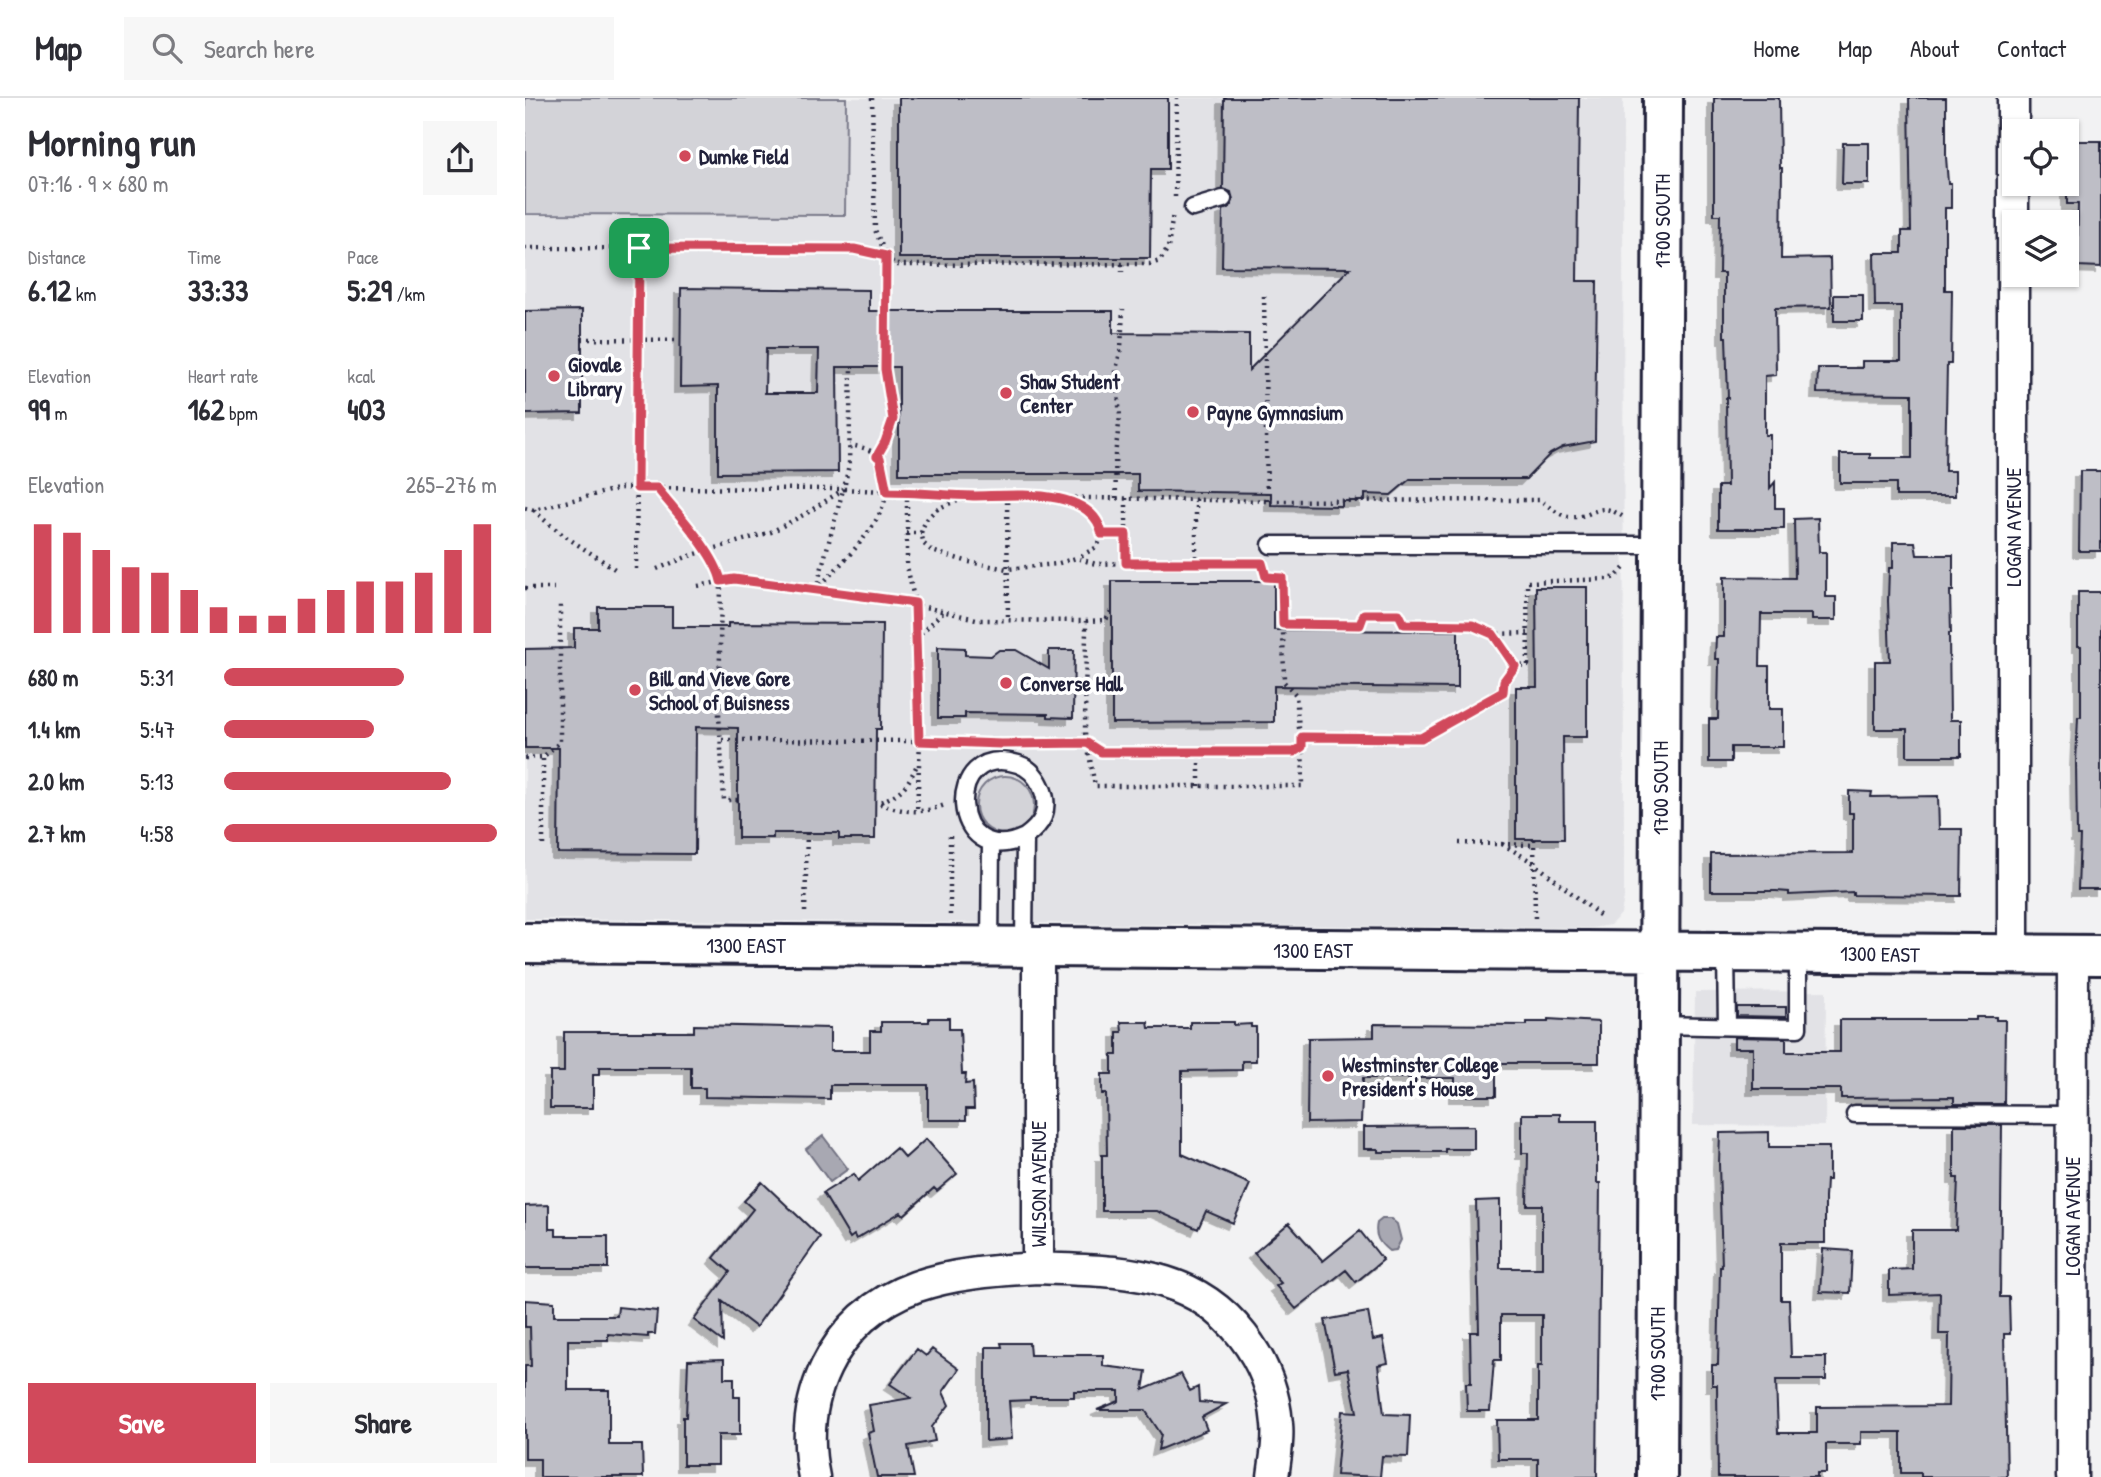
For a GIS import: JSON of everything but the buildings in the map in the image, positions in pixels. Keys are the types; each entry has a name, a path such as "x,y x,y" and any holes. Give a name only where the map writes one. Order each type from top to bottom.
{"main road":[{"name":"1700 SOUTH","path":"1657,1477 1663,98"},
{"name":"1300 EAST","path":"525,943 2087,955"}],"street":[{"name":"LOGAN AVENUE","path":"2013,98 2013,955"},
{"name":"WILSON AVENUE","path":"814,1477 809,1441 811,1412 818,1382 848,1331 868,1311 889,1297 934,1280 988,1271 1038,1268 1017,947"},
{"name":"LOGAN AVENUE","path":"2072,1477 2073,1115 2087,955"},
{"path":"1038,1268 1093,1271 1164,1281 1189,1291 1232,1323 1250,1344 1264,1368 1273,1396 1277,1425 1273,1477"}],"lane":[{"path":"1193,208 1223,199"},
{"path":"1271,545 1661,545"},
{"path":"1006,761 1025,766 1038,779 1044,793 1043,817 1036,828 1025,837 1016,842 991,842 980,837 968,824 962,807 963,792 974,773 988,764 1006,761"},
{"path":"1017,947 1025,837"},
{"path":"991,842 1017,947"},
{"path":"1726,952 1727,1026"},
{"path":"1658,1025 1798,1028 1798,953"},
{"path":"1855,1114 2073,1115"}],"path":[{"path":"872,98 875,230 886,256 894,265 1150,264 1160,261 1168,248 1175,202 1177,98"},
{"path":"525,248 854,249 886,256"},
{"path":"636,569 639,248"},
{"path":"877,456 893,419 885,369 886,256"},
{"path":"1122,264 1122,272"},
{"path":"1264,296 1267,501"},
{"path":"1116,498 1115,455 1120,417 1116,370 1121,348 1123,309"},
{"path":"582,339 681,340"},
{"path":"815,591 849,464 851,367"},
{"path":"815,591 861,540 881,513 887,492 880,458 868,449 850,445"},
{"path":"525,508 534,510 621,488 844,489 974,496 1267,501 1540,500 1566,517 1613,509 1626,519"},
{"path":"657,488 719,571 719,715 725,800 739,800"},
{"path":"657,569 771,532 844,489"},
{"path":"907,492 907,566 915,603 919,741 917,812"},
{"path":"1007,495 1008,620"},
{"path":"974,496 937,508 930,513 921,533 924,544 932,551 1007,569 1056,564 1076,558 1097,547 1102,534 1098,521 1081,508 1050,496"},
{"path":"1126,498 1126,563"},
{"path":"1196,499 1196,563"},
{"path":"534,510 566,538 616,570"},
{"path":"906,533 921,533"},
{"path":"1102,534 1126,534"},
{"path":"1076,558 1096,564 1262,563 1266,577 1282,578 1284,682 1297,695 1302,737 1303,786 1095,786 1085,733 1087,621"},
{"path":"1302,737 1421,738 1503,692 1504,681 1515,666 1528,665 1527,582 1608,579 1616,577 1624,568"},
{"path":"698,586 734,579 915,603 980,620 1106,620 1112,609"},
{"path":"525,588 554,588"},
{"path":"525,758 543,757 560,742 560,603"},
{"path":"916,638 945,610"},
{"path":"1283,624 1360,625 1364,614 1399,614 1404,624 1472,625 1493,634 1528,633"},
{"path":"1493,634 1515,666"},
{"path":"722,740 987,743"},
{"path":"1013,744 1087,743 1101,752 1294,752 1302,747"},
{"path":"1199,752 1199,786"},
{"path":"543,757 543,845"},
{"path":"917,763 908,783 897,795 878,803 904,812 917,812 944,805 949,798"},
{"path":"950,825 950,915"},
{"path":"804,912 807,833"},
{"path":"1459,843 1534,842 1535,920"},
{"path":"1502,844 1534,863 1608,922"}],"shaded area":[{"path":"525,98 1623,98 1624,897 1621,914 1610,925 1592,928 525,919"},
{"name":"Dumke Field","path":"525,98 846,98 845,215 525,214"},
{"path":"1005,776 1016,778 1029,789 1034,805 1032,816 1021,829 1005,834 994,832 981,821 976,805 978,794 989,781"},
{"path":"1826,991 1825,1126 1693,1125 1695,992"},
{"path":"823,1136 848,1169 830,1182 806,1149"},
{"path":"1382,1219 1391,1219 1397,1224 1401,1240 1396,1250 1389,1251 1378,1239 1377,1223"}],"place":[{"name":"Dumke Field","path":"685,156"},
{"name":"Giovale Library","path":"554,376"},
{"name":"Shaw Student Center","path":"1006,393"},
{"name":"Payne Gymnasium","path":"1193,412"},
{"name":"Converse Hall","path":"1006,683"},
{"name":"Bill and Vieve Gore School of Buisness","path":"635,690"},
{"name":"Westminster College President's House","path":"1328,1076"}],"route":[{"path":"639,248 854,249 886,256 885,369 893,419 877,456 880,458 887,492 1050,496 1090,513 1098,521 1102,534 1126,534 1126,563 1262,563 1266,577 1282,578 1283,624 1360,625 1364,614 1399,614 1404,624 1472,625 1493,634 1515,666 1504,681 1503,692 1421,738 1302,737 1302,747 1294,752 1101,752 1087,743 919,741 915,603 734,579 721,581 719,571 706,551 657,488 637,488 639,248"}]}
